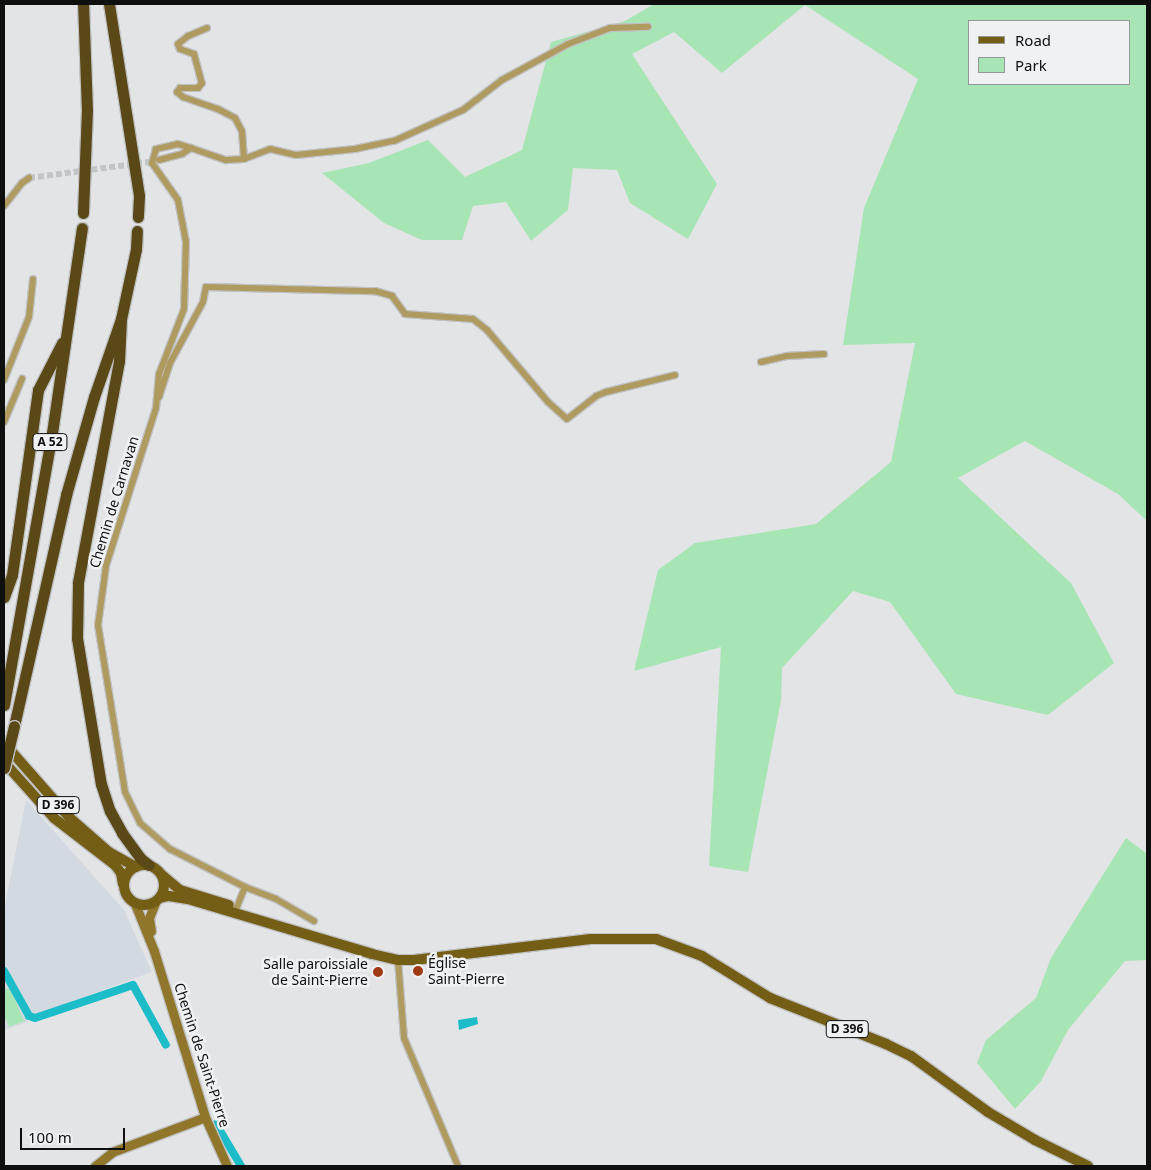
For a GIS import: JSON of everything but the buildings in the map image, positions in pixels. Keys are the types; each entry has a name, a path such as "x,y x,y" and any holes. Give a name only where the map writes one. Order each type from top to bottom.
{"highway":[{"path":"83,4 87,111 83,213"},
{"path":"109,4 139,196 138,216"},
{"name":"A 52","path":"4,674 32,549 67,335 82,228"},
{"name":"A 52","path":"4,768 66,495 94,397 120,318 136,249 137,231"},
{"path":"120,318 119,361 78,583 77,638 101,784 110,811 122,833 140,858 149,865"},
{"path":"4,597 12,575 38,390 67,335"},
{"path":"4,705 17,622"}],"main road":[{"name":"D 396","path":"4,743 70,818 109,852 136,867"},
{"name":"D 396","path":"4,762 54,818 115,865 121,873 124,884"},
{"path":"149,865 162,875 164,891 158,901 148,906 135,904 128,899 124,884 125,877 136,867 149,865"},
{"name":"D 396","path":"162,875 180,890 237,908 305,934"},
{"name":"D 396","path":"158,901 169,896 188,899 398,960 414,960 591,939 656,939 702,956 770,998 886,1044 910,1056 988,1112 1034,1140 1088,1166"},
{"name":"Chemin de Saint-Pierre","path":"154,951 149,918 158,901"},
{"name":"Chemin de Saint-Pierre","path":"135,904 154,951 205,1116 227,1166"},
{"path":"95,1166 112,1152 205,1116"}],"street":[{"path":"159,160 182,154 192,148 226,160 244,159 270,149 296,155 355,149 394,141 463,110 502,80 568,44 610,28 648,27"},
{"path":"207,28 188,36 178,44 180,49 194,54 202,84 198,88 180,88 177,92 184,97 218,109 235,118 242,131 244,159"},
{"name":"Chemin de Carnavan","path":"192,148 178,144 156,149 152,163 178,200 186,242 184,309 159,374 156,408 106,566 98,625 125,792 140,823 170,849 245,887 276,899 314,921"},
{"path":"4,206 22,183 29,178"},
{"path":"4,380 29,317 33,279"},
{"path":"156,408 170,363 203,302 206,287 374,291 392,296 405,314 473,319 487,330 548,402 567,419 601,394 675,375"},
{"path":"761,362 787,356 824,354"},
{"path":"4,422 22,379"},
{"path":"237,908 245,887"},
{"path":"398,960 404,1038 458,1166"}],"shaded area":[{"path":"26,800 124,910 152,972 26,1018 28,1022 4,1030 4,911"}],"green space":[{"path":"654,4 1147,4 1147,521 1118,494 1025,441 958,478 1071,583 1114,663 1048,715 956,694 890,602 853,591 782,668 781,700 748,872 709,866 721,647 634,671 658,570 695,543 816,524 891,462 915,343 843,345 864,208 918,79 805,5 722,73 674,32 632,54 717,184 688,239 630,203 617,170 573,168 568,210 531,241 506,202 473,206 462,240 422,240 384,223 322,173 369,163 428,140 465,177 522,150 551,42 625,21"},
{"path":"1126,838 1147,854 1147,960 1125,961 1068,1030 1041,1081 1015,1109 977,1063 986,1040 1036,998 1051,958"},
{"path":"10,988 24,1021 9,1027 4,1015 4,990"}],"water":[{"path":"477,1017 478,1024 459,1030 458,1020"}],"waterway":[{"path":"4,971 29,1016 35,1018 133,985 166,1045"},
{"path":"216,1124 241,1166"}],"tunnel":[{"path":"29,178 157,161"}],"place":[{"name":"Église Saint-Pierre","path":"418,971"},
{"name":"Salle paroissiale de Saint-Pierre","path":"378,972"}]}
